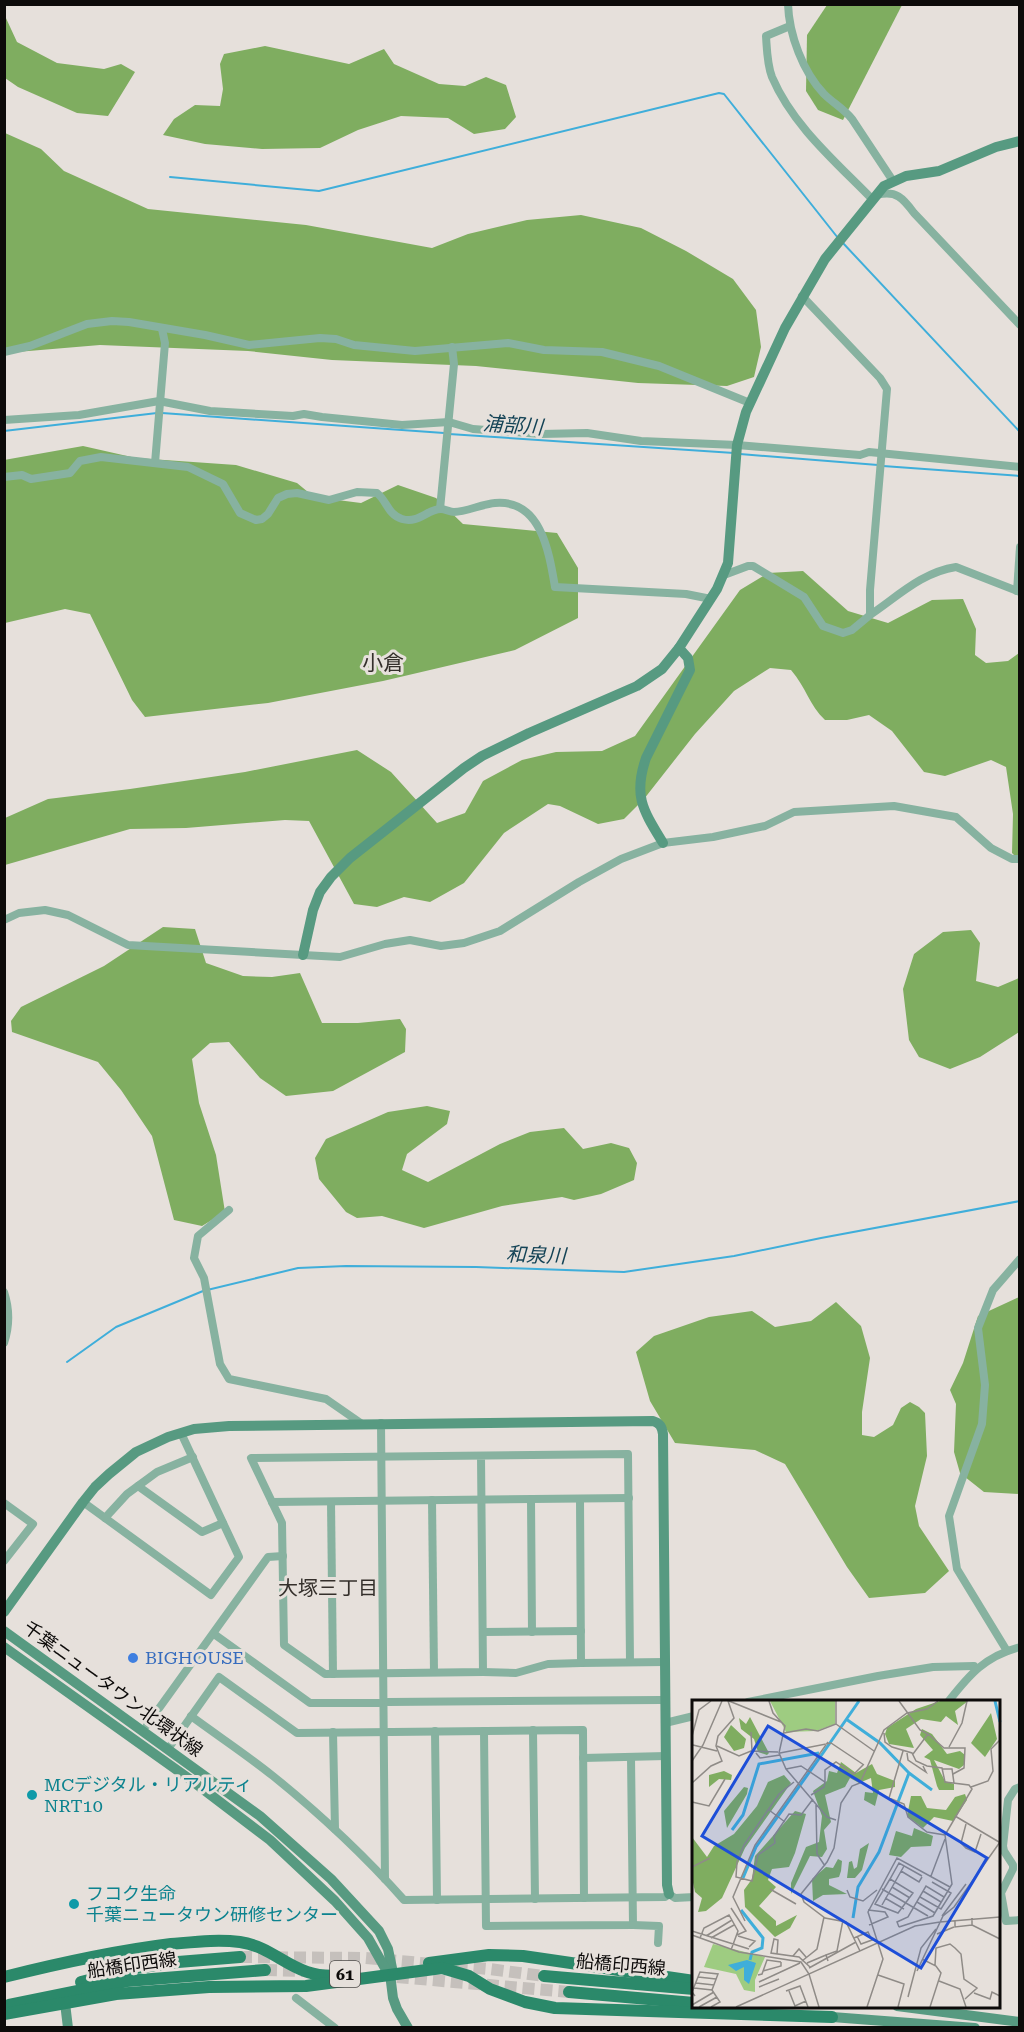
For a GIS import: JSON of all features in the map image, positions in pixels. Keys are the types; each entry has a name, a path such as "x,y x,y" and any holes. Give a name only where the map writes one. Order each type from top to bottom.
{"main road":[{"name":"61","path":"4,1977 95,1955 208,1940 252,1945 303,1972 318,1975 335,1976 389,1970"},
{"name":"61","path":"4,2014 116,1994 306,1986 489,1954 523,1956 692,1982"},
{"name":"船橋印西線","path":"4,2001 136,1968 240,1957"},
{"path":"389,1970 442,1968 469,1976 490,1989 525,2002 555,2008 832,2017"},
{"name":"船橋印西線","path":"4,2006 127,1981 265,1970"},
{"name":"船橋印西線","path":"544,1976 692,1989"},
{"name":"船橋印西線","path":"569,1992 692,2003"},
{"path":"743,2008 832,2017"}],"street":[{"path":"788,4 790,26 802,60 819,88 845,110 893,181"},
{"path":"790,26 766,36 771,76 783,99 813,140 874,197"},
{"path":"303,955 313,910 320,892 350,858 482,756 637,686 662,669 679,648 724,575 730,545 737,446 750,403 785,328 825,259 874,197 893,181 906,176 939,171 996,147 1020,141"},
{"path":"874,197 886,192 898,195 905,201 1020,325"},
{"path":"802,296 880,378 887,389 870,590 870,615"},
{"path":"4,352 30,346 77,327 102,322 129,322 249,345 320,338 336,339 354,345 415,351 508,343 544,350 602,352 659,366 750,403"},
{"path":"155,463 165,343 162,329"},
{"path":"440,508 454,364 452,347"},
{"path":"4,420 79,415 159,401 210,411 293,416 304,414 402,425 449,422 473,429 541,434 587,433 641,441 860,455 869,452 1020,466"},
{"path":"4,477 22,476 31,479 70,473 80,461 101,457 188,467 223,484 240,513 256,520 268,514 278,498 297,493 329,500 357,492 377,493 396,516 412,520 440,508 454,512 503,502 528,511 542,534 550,559 555,587 686,594 711,599"},
{"path":"724,575 753,566 804,597 819,623 835,632 843,633 852,630 921,578 950,568 956,567 1018,591 1020,547"},
{"path":"663,843 644,809 639,784 646,758 690,670 688,658 679,648"},
{"path":"4,920 19,913 45,910 68,915 128,945 340,957 385,944 410,940 441,946 464,944 500,931 621,859 663,843 713,837 765,826 794,812 894,806 956,817 991,848 1012,859 1020,859"},
{"path":"229,1210 198,1236 194,1258 204,1278 220,1364 229,1379 327,1399 362,1424"},
{"path":"1007,1651 957,1569 949,1516 982,1424 985,1385 978,1328 993,1290 1020,1259"},
{"path":"4,1292 9,1330 4,1343"},
{"path":"4,1612 95,1487 136,1452 181,1433 219,1426 653,1420 657,1422 663,1434 667,1885 669,1894 675,1898 692,1897"},
{"path":"381,1423 385,1879"},
{"path":"83,1502 212,1594 238,1557 181,1433"},
{"path":"630,1662 628,1454 251,1458 282,1523 284,1645 325,1674 516,1673 548,1664 665,1662"},
{"path":"481,1456 483,1672"},
{"path":"105,1518 127,1494 158,1472 193,1457"},
{"path":"138,1486 202,1532 223,1523"},
{"path":"580,1498 581,1663"},
{"path":"272,1502 629,1498"},
{"path":"531,1499 532,1632"},
{"path":"432,1500 434,1672"},
{"path":"331,1502 333,1674"},
{"path":"4,1503 33,1524 5,1559"},
{"path":"147,1725 268,1557 283,1556"},
{"name":"千葉ニュータウン北環状線","path":"4,1631 260,1816 331,1879 379,1931 388,1949 389,1970"},
{"path":"483,1632 580,1631"},
{"path":"214,1634 310,1704 379,1703"},
{"name":"千葉ニュータウン北環状線","path":"4,1647 242,1818 297,1863 368,1938 389,1970"},
{"path":"950,1700 969,1675 988,1660 1020,1647"},
{"path":"759,1700 922,1669 974,1666"},
{"path":"157,1756 166,1748 219,1677 297,1733 583,1730 584,1898"},
{"path":"388,1702 661,1700"},
{"path":"190,1716 272,1775 334,1829 404,1900 665,1897 669,1894"},
{"path":"665,1723 692,1716"},
{"path":"533,1730 535,1899"},
{"path":"435,1731 437,1900"},
{"path":"484,1731 486,1926 659,1926 658,1943"},
{"path":"333,1732 334,1829"},
{"path":"583,1758 666,1756"},
{"path":"631,1757 633,1925"},
{"path":"1020,1787 1015,1789 1008,1800 1003,1846 1012,1861 1013,1869 1001,1893 1006,1921 1020,1920"},
{"path":"389,1970 393,1998 408,2028"},
{"path":"296,1998 335,2028"},
{"path":"65,2003 68,2028"},
{"path":"905,2008 1020,2022"},
{"path":"832,2017 975,2028"}],"green space":[{"path":"827,5 902,5 843,120 818,110 806,91 807,35"},
{"path":"5,16 17,42 57,63 104,69 121,64 135,72 108,116 77,113 18,87 5,78"},
{"path":"265,46 349,64 384,49 394,64 439,84 465,86 486,77 506,85 516,117 505,129 474,134 448,118 401,116 358,130 320,148 262,149 205,144 163,135 174,119 195,105 220,106 223,89 220,64 224,54"},
{"path":"5,133 41,149 64,171 148,209 306,225 432,248 468,234 527,220 581,215 641,228 733,279 756,310 761,347 754,377 727,386 638,383 476,366 332,360 248,351 100,345 5,353"},
{"path":"83,446 136,458 236,465 297,483 314,497 361,503 398,485 436,498 463,524 557,533 578,568 578,618 515,650 383,681 268,703 145,717 132,700 90,614 65,609 5,623 4,460"},
{"path":"803,571 848,611 888,623 932,600 963,599 976,629 975,655 986,663 1008,661 1019,653 1019,860 1012,853 1013,814 1006,767 991,760 945,776 924,772 892,731 869,715 847,720 825,720 791,670 770,668 734,691 695,734 644,799 624,819 598,824 560,806 548,804 504,833 464,883 430,902 404,897 377,907 354,904 309,821 285,820 186,828 130,829 5,865 5,818 48,799 245,772 357,750 391,772 437,823 465,813 483,781 522,760 556,752 602,751 635,736 740,590 768,573"},
{"path":"163,927 195,929 206,963 243,976 272,977 300,973 322,1023 358,1023 400,1019 406,1029 405,1052 333,1091 286,1096 260,1078 229,1042 210,1043 192,1059 199,1103 216,1155 225,1212 202,1226 174,1220 152,1136 121,1090 98,1062 12,1032 11,1021 21,1007 104,966"},
{"path":"971,930 980,943 976,981 998,987 1019,978 1019,1032 980,1057 950,1069 919,1057 909,1040 903,989 914,954 943,932"},
{"path":"427,1106 450,1111 447,1124 407,1154 402,1170 428,1182 500,1144 530,1132 564,1128 583,1149 611,1143 629,1148 637,1163 634,1180 601,1194 574,1200 562,1197 502,1206 424,1228 382,1216 357,1218 346,1212 319,1179 315,1158 326,1139 388,1112"},
{"path":"1019,1297 1019,1494 984,1492 960,1473 954,1452 956,1404 950,1390 963,1363 978,1316"},
{"path":"836,1302 861,1326 870,1358 862,1412 862,1435 874,1437 893,1425 901,1408 910,1402 925,1413 927,1456 915,1506 919,1526 949,1571 925,1593 869,1598 847,1567 785,1464 755,1450 675,1443 650,1401 636,1352 654,1336 709,1317 752,1311 775,1327 811,1321"}],"waterway":[{"path":"170,177 319,191 719,93 724,94 838,238"},
{"path":"842,242 1020,432"},
{"name":"浦部川","path":"4,431 157,413"},
{"name":"浦部川","path":"162,413 444,433"},
{"name":"浦部川","path":"449,434 734,453"},
{"name":"浦部川","path":"740,454 878,465"},
{"name":"浦部川","path":"883,466 1020,476"},
{"name":"和泉川","path":"67,1362 116,1327 203,1291 298,1268 476,1267 624,1272 734,1256 1020,1201"}],"tunnel":[{"path":"240,1957 365,1958 544,1976"},
{"path":"265,1970 305,1971"},
{"path":"397,1977 569,1992"}],"place":[{"name":"BIGHOUSE","path":"133,1658"},
{"name":"MCデジタル・リアルティ NRT10","path":"32,1795"},
{"name":"フコク生命 千葉ニュータウン研修センター","path":"74,1904"}],"district":[{"name":"小倉","path":"383,663"},
{"name":"大塚三丁目","path":"328,1588"}]}
